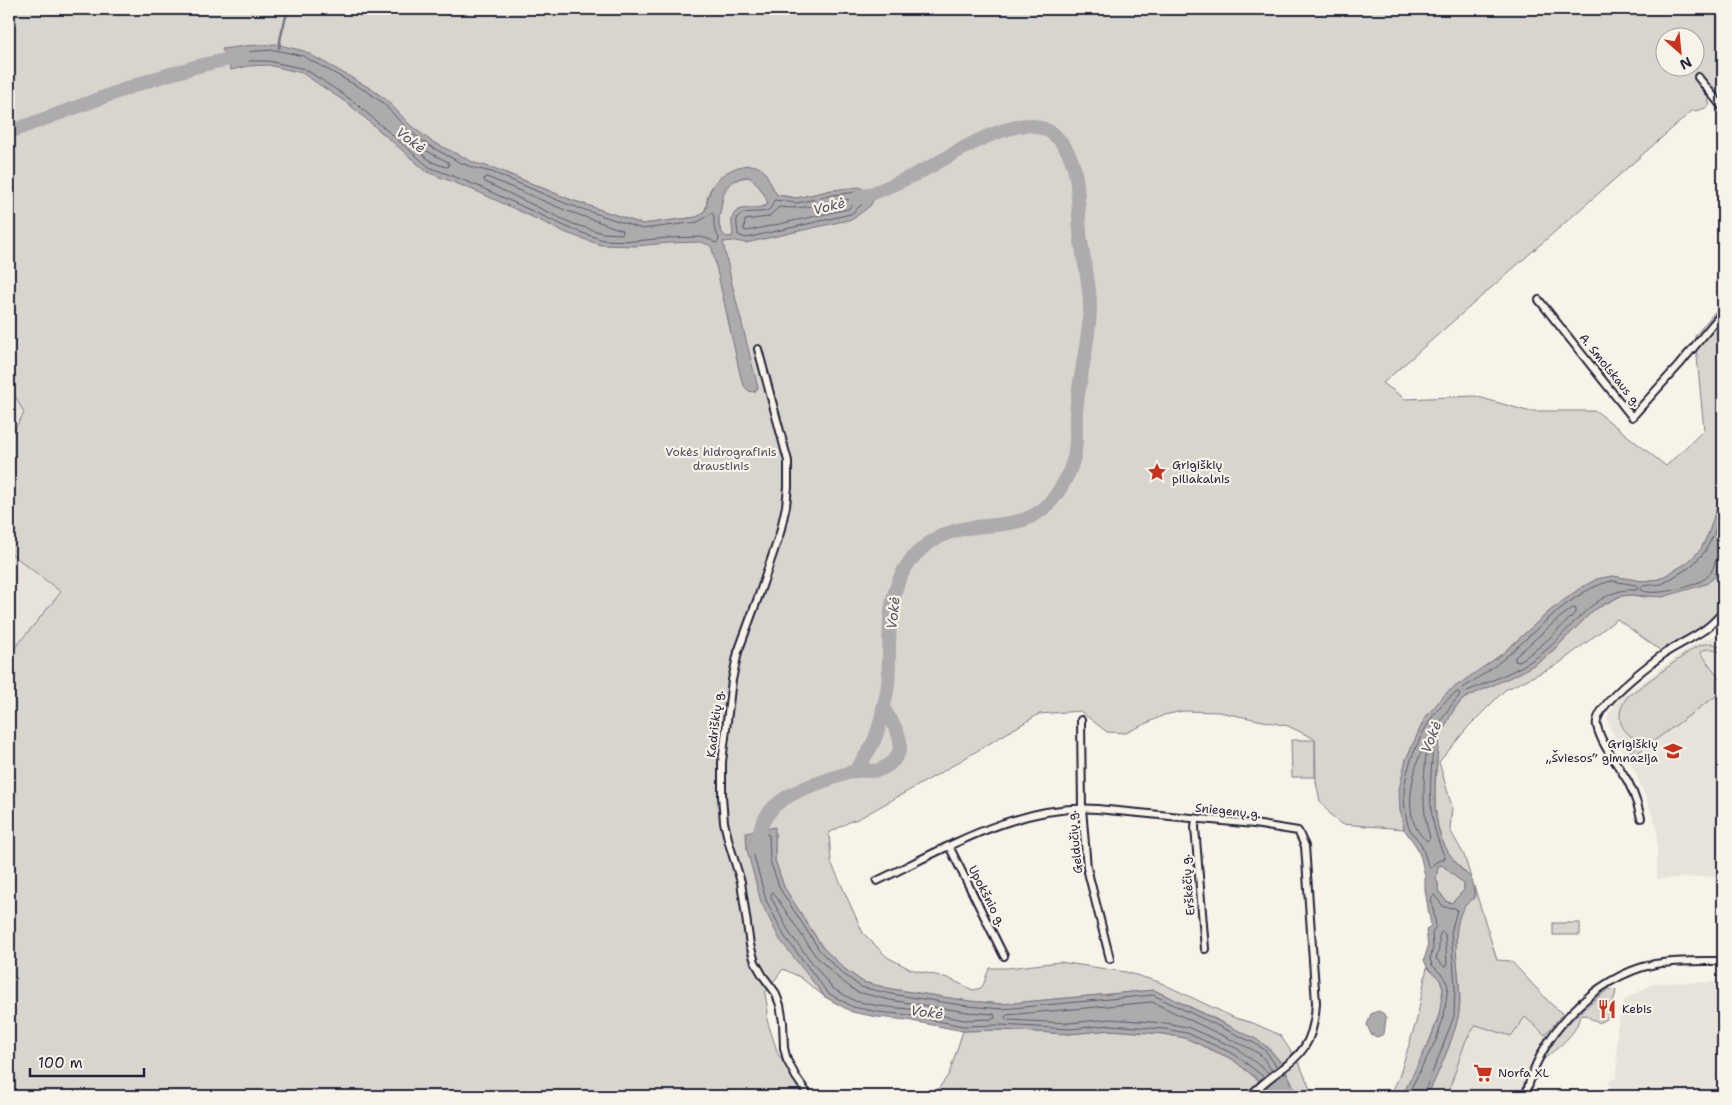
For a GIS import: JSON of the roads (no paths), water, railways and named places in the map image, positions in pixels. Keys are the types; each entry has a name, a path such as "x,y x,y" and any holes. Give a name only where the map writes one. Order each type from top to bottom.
{"street":[{"path":"1699,78 1723,108"},
{"name":"A. Smolskaus g.","path":"1539,300 1632,417 1723,312"},
{"name":"Kadriškių g.","path":"758,349 788,461 787,497 780,533 738,652 732,680 722,762 722,796 724,822 741,882 750,945 763,976 775,992 780,1005 787,1060 810,1096"},
{"path":"1641,818 1637,800 1624,774 1602,740 1596,720 1598,714 1622,688 1664,654 1708,628 1723,611"},
{"name":"Geldučių g.","path":"1081,720 1082,808 1087,868 1110,960"},
{"name":"Sniegenų g.","path":"877,880 985,829 1011,820 1082,808 1254,824 1298,832 1305,846 1316,1004 1314,1024 1299,1056 1252,1094"},
{"name":"Erškėčių g.","path":"1196,819 1205,949"},
{"name":"Upokšnio g.","path":"949,846 1004,956"},
{"path":"1526,1096 1537,1064 1549,1039 1562,1022 1582,1003 1611,981 1655,964 1723,960"}],"water":[{"path":"276,44 304,51 370,88 387,100 410,125 431,141 475,163 494,168 569,199 642,224 701,215 706,208 711,189 717,180 731,170 745,165 757,166 762,169 777,195 797,198 832,190 859,187 873,194 874,199 870,206 853,219 746,243 735,241 723,242 758,388 755,392 752,392 744,386 741,377 712,248 709,245 701,242 635,246 601,245 569,234 476,191 427,172 350,105 302,73 268,65 248,66 231,70 222,49","holes":["743,177 749,177 761,189 768,204 742,209 734,214 732,219 733,236 727,237 719,227 724,190 733,182"]},
{"path":"1723,489 1723,557 1715,577 1706,584 1663,597 1620,596 1594,610 1542,660 1520,673 1465,698 1455,707 1439,739 1435,781 1435,807 1442,840 1460,868 1471,878 1475,898 1465,907 1459,919 1456,935 1460,1004 1458,1018 1448,1048 1427,1096 1402,1096 1431,1038 1439,1015 1443,988 1440,980 1427,967 1424,960 1428,947 1426,929 1431,926 1425,890 1425,876 1416,846 1404,829 1400,810 1399,789 1406,759 1425,718 1446,693 1502,654 1551,610 1579,589 1597,579 1612,576 1642,581 1659,579 1687,563 1701,549 1709,532","holes":["1442,865 1464,884 1464,890 1452,903 1447,902 1438,891 1436,880 1438,866"]},
{"path":"775,827 775,860 784,887 823,948 845,969 863,982 892,989 1002,1004 1154,990 1263,1044 1281,1064 1297,1096 1276,1096 1232,1059 1185,1038 1164,1034 1110,1030 1070,1034 1001,1030 963,1031 852,1012 825,997 780,940 761,902 747,850 746,833"},
{"path":"1378,1011 1383,1013 1386,1018 1384,1034 1377,1037 1371,1034 1367,1025 1371,1014"}],"waterway":[{"path":"279,48 288,9"},
{"name":"Vokė","path":"9,132 150,80 202,65 244,56"},
{"name":"Vokė","path":"855,771 870,749 879,727 888,685 893,597 909,562 931,542 948,533 967,528 1024,520 1044,508 1062,486 1073,461 1075,449 1076,412 1088,335 1090,301 1081,241 1077,185 1073,164 1061,142 1045,130 1027,125 1000,131 899,182 856,199"},
{"name":"Vokė","path":"757,849 763,821 779,802 801,790 849,773 879,770 887,766 897,756 900,747 898,734 883,708"}],"place":[{"name":"Grigiškių piliakalnis","path":"1157,472"},
{"name":"Grigiškių „Šviesos“ gimnazija","path":"1673,751"},
{"name":"Kebis","path":"1607,1009"},
{"name":"Norfa XL","path":"1483,1073"}],"park label":[{"name":"Vokės hidrografinis draustinis","path":"721,459"}]}
